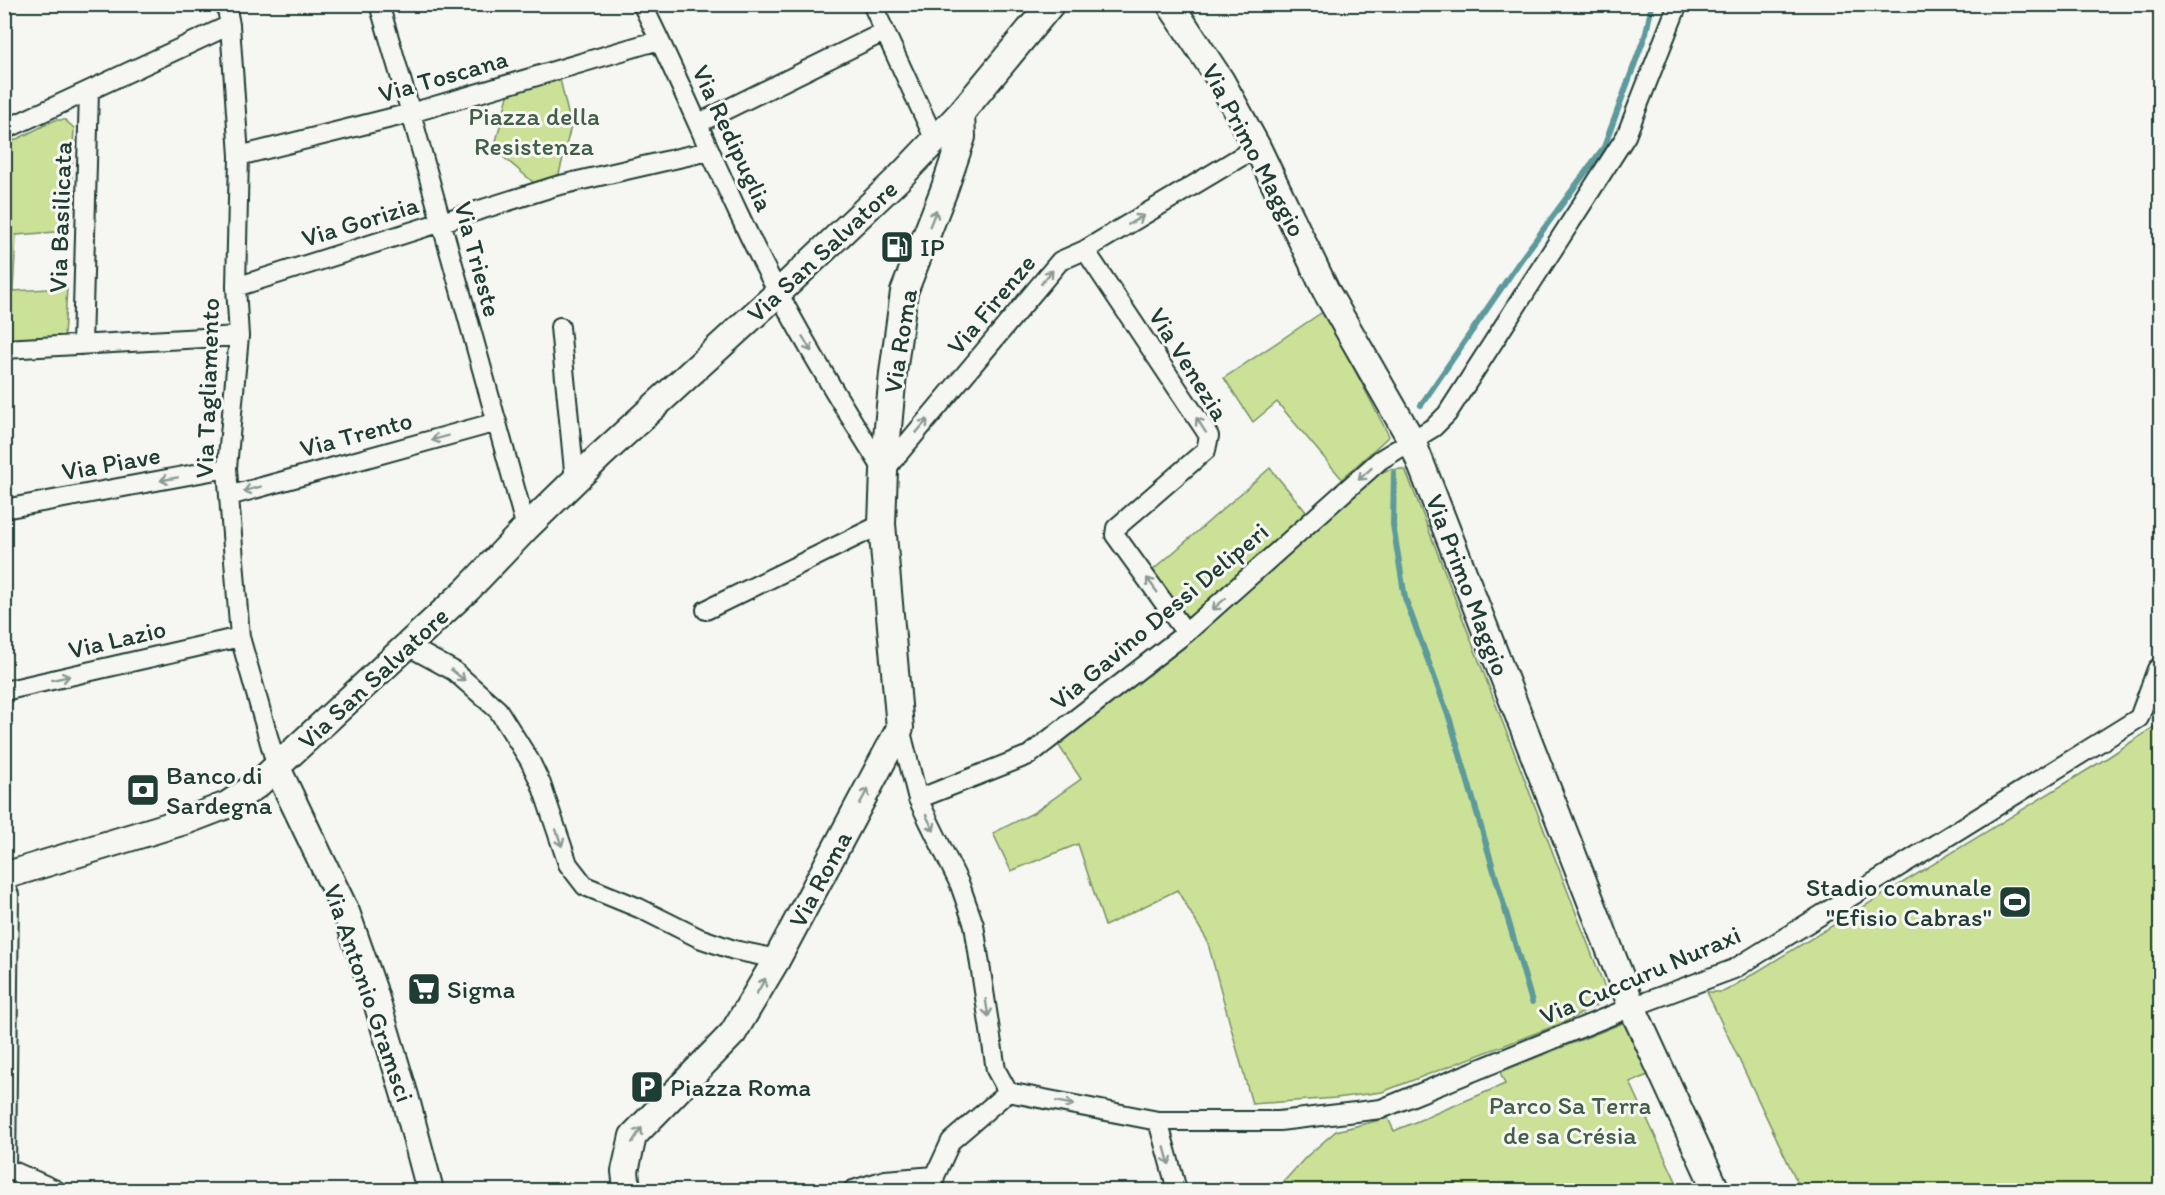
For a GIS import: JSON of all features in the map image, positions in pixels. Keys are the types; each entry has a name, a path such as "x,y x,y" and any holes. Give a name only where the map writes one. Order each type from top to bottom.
{"street":[{"name":"Via Tagliamento","path":"226,4 230,25 239,156 236,287 239,336 227,468 240,637 278,768"},
{"name":"Via Trieste","path":"379,4 526,528"},
{"path":"872,4 935,140"},
{"name":"Via San Salvatore","path":"4,876 92,851 227,805 278,768 468,589 575,481 778,293 935,140 961,113 1051,4"},
{"name":"Via Primo Maggio","path":"1170,4 1221,81 1257,147 1326,291 1412,441 1632,1007 1716,1191"},
{"name":"Via Gavino Dessì Deliperi","path":"918,799 1029,755 1186,633 1380,460 1434,427 1447,414 1626,136 1678,4"},
{"name":"Via Redipuglia","path":"646,6 659,40 699,123 709,151 778,293"},
{"path":"4,130 230,25"},
{"path":"699,123 884,32"},
{"name":"Via Toscana","path":"239,156 411,112 659,40"},
{"name":"Via Basilicata","path":"82,345 89,91"},
{"name":"Via Roma","path":"627,1191 625,1171 633,1136 733,1033 777,960 900,728 882,524 884,471 904,292 962,137 961,113"},
{"name":"Via Firenze","path":"884,471 1060,261 1085,250 1257,147"},
{"name":"Via Gorizia","path":"236,287 556,186 709,151"},
{"name":"Via Venezia","path":"1085,250 1209,436 1206,450 1116,528 1115,535 1186,633"},
{"name":"Via Roma","path":"778,293 884,471"},
{"path":"560,327 575,481"},
{"path":"4,349 239,336"},
{"name":"Via Trento","path":"229,496 497,422"},
{"name":"Via Piave","path":"4,509 227,468"},
{"path":"706,610 882,524"},
{"name":"Via Lazio","path":"4,691 240,637"},
{"path":"408,646 454,671 498,710 541,784 568,864 585,886 639,908 699,938 734,950 777,960"},
{"name":"Via Cuccuru Nuraxi","path":"1008,1092 1158,1121 1279,1121 1381,1109 1632,1007 1734,969 2139,718 2157,669 2160,667"},
{"path":"853,1191 885,1180 934,1183 951,1141 1008,1092 996,1070 974,924 960,885 918,799 900,728"},
{"name":"Via Antonio Gramsci","path":"278,768 346,912 373,989 430,1191"},
{"path":"4,882 9,895 5,1168 56,1191"},
{"path":"1158,1121 1177,1191"}],"green space":[{"name":"Piazza della Resistenza","path":"560,79 571,126 557,182 540,188 494,149 509,92"},
{"path":"55,120 65,120 74,128 69,231 16,235 13,291 67,288 64,336 5,341 5,145"},
{"path":"1324,311 1389,436 1342,479 1277,402 1253,422 1224,378"},
{"path":"1270,468 1307,513 1190,620 1152,571"},
{"path":"1387,470 1406,471 1606,991 1599,1004 1565,1022 1382,1092 1252,1104 1207,940 1177,890 1105,926 1078,844 1011,871 993,833 1033,813 1081,779 1057,743 1173,656 1377,475"},
{"name":"Stadio comunale \"Efisio Cabras\"","path":"2160,723 2160,1190 1801,1190 1707,992 1727,990 2107,758"},
{"name":"Parco Sa Terra de sa Crésia","path":"1623,1023 1651,1074 1630,1082 1680,1190 1276,1190 1306,1157 1336,1131 1388,1118 1394,1131 1505,1084 1500,1072"}],"waterway":[{"path":"1421,405 1520,261 1604,147 1646,33 1652,4"},
{"path":"1394,473 1393,525 1405,598 1450,720 1532,1002"}],"place":[{"name":"IP","path":"897,247"},
{"name":"Banco di Sardegna","path":"143,790"},
{"name":"Stadio comunale \"Efisio Cabras\"","path":"2015,902"},
{"name":"Sigma","path":"424,989"},
{"name":"Piazza Roma","path":"647,1087"}]}
